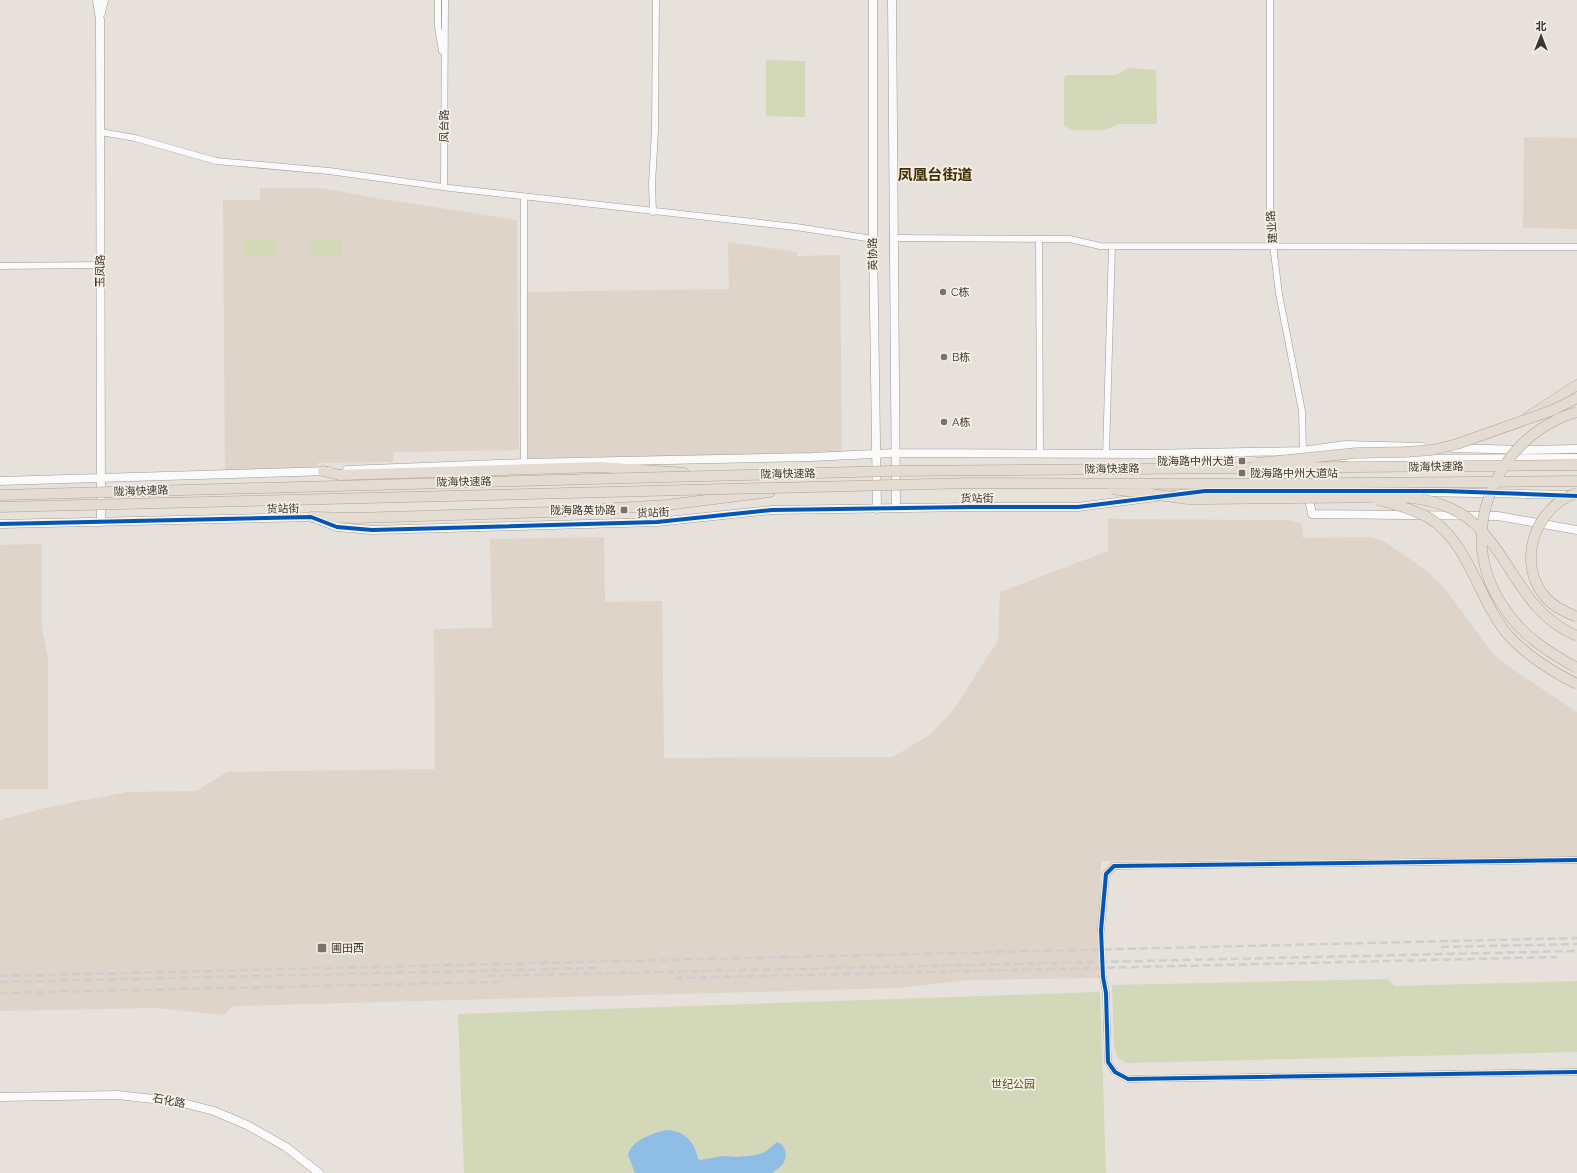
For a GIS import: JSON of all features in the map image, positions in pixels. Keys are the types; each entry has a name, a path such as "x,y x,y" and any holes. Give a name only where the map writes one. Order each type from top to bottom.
{"highway":[{"path":"1522,421 1577,385"},
{"path":"1214,468 1356,453 1420,452 1457,444 1553,410 1577,398"},
{"path":"1577,412 1541,429 1524,443 1507,462 1490,492 1484,520 1482,541 1482,550 1488,574 1497,596 1510,617 1530,638 1577,668"},
{"name":"陇海快速路","path":"0,495 891,471 1577,465"},
{"path":"323,471 340,474 353,474 599,467 732,475"},
{"name":"陇海快速路","path":"0,507 971,484 1258,484 1577,481"},
{"path":"1069,484 1188,499 1362,496 1412,497 1427,500 1454,510 1475,525 1487,538 1533,604 1556,625 1577,636"},
{"path":"311,517 356,518 550,512 667,505 802,488"},
{"path":"1577,494 1559,501 1546,514 1535,533 1531,553 1531,562 1536,580 1546,597 1559,609 1577,617"},
{"path":"1362,496 1408,508 1429,518 1440,526 1459,550 1491,611 1508,635 1520,648 1577,684"}],"street":[{"name":"玉凤路","path":"97,0 100,20 101,522"},
{"name":"玉凤路","path":"100,20 104,0"},
{"name":"凤台路","path":"438,0 438,27 444,64"},
{"name":"凤台路","path":"444,187 445,0"},
{"path":"653,212 652,184 655,130 656,0"},
{"name":"英协路","path":"873,0 873,239 876,509"},
{"name":"英协路","path":"892,0 896,508"},
{"name":"建业路","path":"1270,0 1270,220 1279,294 1302,411 1303,451"},
{"path":"100,132 135,138 216,161 329,171 524,197 796,227 873,239"},
{"path":"524,197 524,463"},
{"path":"893,238 1070,240 1100,246 1577,247"},
{"path":"1039,239 1040,453"},
{"path":"1106,454 1112,246"},
{"path":"0,266 100,265"},
{"path":"0,482 101,477 323,471 524,463 811,457 895,453 1106,454 1303,451 1345,445 1524,450 1577,449"},
{"path":"1303,451 1356,459 1577,458"},
{"name":"货站街","path":"0,524 311,517 337,527 372,530 657,522 772,510 1078,507 1205,491 1445,491 1577,494"},
{"path":"1307,491 1312,514 1365,516 1498,516 1577,530"},
{"path":"1102,930 1106,874 1114,866 1577,860"},
{"path":"1103,977 1106,993 1108,1062 1115,1072 1128,1079 1577,1072"},
{"name":"石化路","path":"0,1097 118,1095 179,1102 214,1111 247,1125 286,1147 319,1173"}],"shaded area":[{"path":"1524,137 1577,138 1577,229 1523,228"},
{"path":"260,188 320,188 517,220 519,450 393,452 393,462 318,463 317,470 225,471 223,200 260,200"},
{"path":"728,242 797,252 797,256 840,255 842,455 528,459 525,292 729,289"},
{"path":"1108,519 1287,520 1302,523 1303,538 1368,537 1382,540 1423,568 1442,585 1494,655 1577,712 1577,857 1101,861 1099,978 968,980 898,988 235,1006 230,1008 224,1015 155,1008 0,1011 0,820 49,807 127,792 196,791 227,772 435,769 434,629 492,628 490,539 604,537 605,602 662,601 664,758 893,757 931,734 954,709 998,640 1000,592 1108,551"},
{"path":"42,544 42,628 48,657 48,789 0,789 0,545"}],"green space":[{"path":"766,60 805,61 805,117 766,116"},
{"path":"1129,68 1156,70 1157,122 1155,124 1119,124 1104,130 1072,130 1064,126 1064,77 1067,75 1115,75"},
{"path":"244,239 277,239 277,255 244,255"},
{"path":"309,239 342,239 342,255 309,255"},
{"path":"1388,979 1394,986 1577,981 1577,1052 1126,1063 1118,1058 1114,1047 1112,985"},
{"name":"世纪公园","path":"1100,992 1106,1173 464,1173 458,1014"}],"water":[{"path":"666,1130 678,1132 688,1138 697,1153 698,1159 700,1160 723,1156 738,1157 756,1155 765,1152 777,1142 784,1148 786,1156 782,1165 772,1173 635,1173 628,1155 630,1150 638,1141 655,1133"}],"tunnel":[{"path":"1101,930 1103,977"}],"railway":[{"path":"0,976 1577,938"},
{"path":"1441,947 1577,944"},
{"path":"487,976 1577,951"},
{"path":"675,978 1557,957"},
{"path":"0,982 599,968"},
{"path":"0,993 497,982"}],"cycle path":[{"path":"0,524 311,517 337,527 372,530 657,522 772,510 1078,507 1205,491 1445,491 1577,496"},
{"path":"1577,860 1114,866 1106,874 1101,930 1103,977 1106,993 1108,1062 1115,1072 1128,1079 1577,1072"}],"place":[{"name":"C栋","path":"943,292"},
{"name":"B栋","path":"944,357"},
{"name":"A栋","path":"944,422"},
{"name":"陇海路中州大道","path":"1242,461"},
{"name":"陇海路中州大道站","path":"1242,473"},
{"name":"陇海路英协路","path":"624,510"},
{"name":"圃田西","path":"322,948"}],"district":[{"name":"凤凰台街道","path":"935,175"}]}
